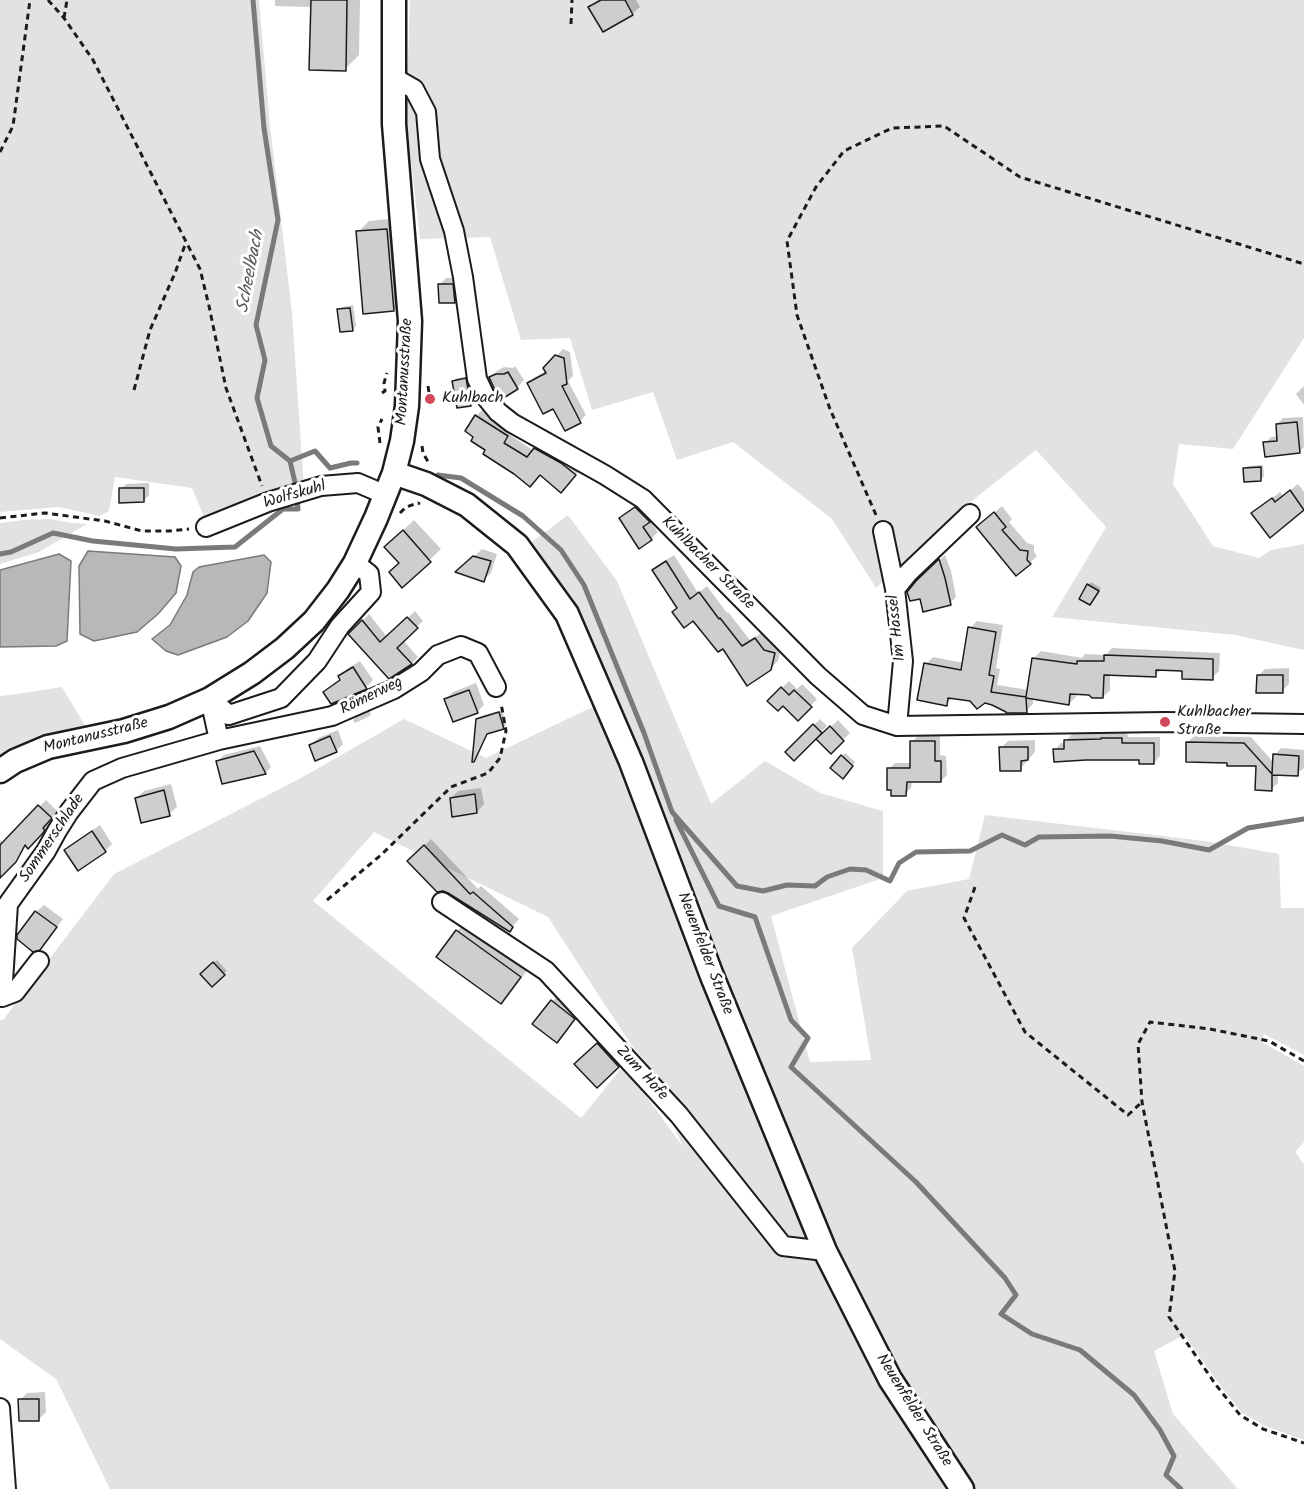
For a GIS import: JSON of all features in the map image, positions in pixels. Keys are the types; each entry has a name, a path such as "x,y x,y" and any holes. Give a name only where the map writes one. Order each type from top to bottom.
{"main road":[{"name":"Montanusstraße","path":"0,771 15,761 48,747 124,732 169,717 210,699 252,673 285,648 314,621 355,563 394,473 407,406 410,321 393,124 394,0"},
{"name":"Neuenfelder Straße","path":"394,473 426,484 467,505 517,545 567,614 631,762 712,976 825,1251 890,1379 962,1489"}],"street":[{"name":"Kuhlbacher Straße","path":"393,77 414,89 426,112 430,159 454,231 463,277 477,379 485,396 498,412 512,423 643,499 818,676 863,715 897,726 1165,722 1304,724"},
{"name":"Wolfskuhl","path":"206,526 268,502 321,486 358,483 386,495"},
{"path":"895,589 908,573 970,514"},
{"name":"Im Hassel","path":"883,531 895,589 903,661 897,726"},
{"path":"210,699 229,715 281,698 317,661 340,626 371,592 369,574 355,563"},
{"name":"Römerweg","path":"219,740 332,716 394,688 421,672 438,655 461,646 478,653 496,687"},
{"path":"210,699 219,740"},
{"name":"Sommerschlade","path":"39,961 15,992 2,997 8,904 46,851 69,812 93,781 122,768 219,740"},
{"name":"Zum Hofe","path":"442,902 546,971 679,1115 783,1246 825,1251"},
{"path":"0,1408 6,1489"}],"path":[{"path":"0,152 13,126 30,0"},
{"path":"48,0 64,18 93,60 200,269 226,388 268,502"},
{"path":"64,18 67,0"},
{"path":"571,24 572,0"},
{"path":"883,531 830,409 796,315 787,241 816,188 844,152 892,128 944,126 1020,177 1304,264"},
{"path":"134,390 150,330 175,273 186,240"},
{"path":"424,437 423,453 432,468 426,484"},
{"path":"0,518 45,513 105,521 142,531 169,531 206,526"},
{"path":"327,900 381,855 451,787 488,773 501,758 506,731 496,687"},
{"path":"975,887 964,918 1025,1032 1128,1115 1142,1102"},
{"path":"1304,1061 1269,1041 1210,1029 1150,1022 1138,1044 1142,1102 1175,1271 1169,1317 1216,1385 1240,1415 1263,1429 1304,1443"}],"shaded area":[{"path":"0,0 259,0 270,126 292,313 304,488 204,517 192,488 115,477 109,511 100,516 59,507 0,512"},
{"path":"410,0 1304,0 1304,338 1233,449 1179,444 1173,484 1213,546 1259,558 1271,550 1304,544 1304,650 1235,635 1052,617 1106,527 1036,450 978,496 876,588 832,519 733,442 677,460 653,392 592,410 570,338 521,340 490,237 420,239 406,119"},
{"path":"568,515 617,581 711,804 765,761 820,793 883,811 883,878 771,916 810,1062 871,1060 852,948 907,891 969,879 985,815 1205,841 1279,854 1281,908 1304,908 1304,1055 1264,1034 1262,1042 1304,1066 1304,1142 1295,1152 1304,1164 1304,1440 1265,1426 1242,1413 1184,1335 1154,1351 1173,1414 1238,1489 110,1489 56,1379 0,1339 0,1020 3,1020 114,874 301,778 404,719 486,758 586,710 615,699 567,594 532,542","holes":["374,832 548,917 643,1059 683,1147 624,1065 581,1118 313,901"]},
{"path":"50,519 87,524 39,552 0,564 0,523"},
{"path":"88,551 175,557 181,566 176,593 158,614 137,632 94,641 80,634 79,566"},
{"path":"59,554 71,561 67,641 56,646 0,647 0,570"},
{"path":"264,555 271,562 267,593 248,621 227,637 178,655 166,651 152,639 170,625 187,595 193,572 199,567"},
{"path":"62,687 86,727 23,744 0,758 0,696"}],"building":[{"path":"311,0 347,0 346,71 309,70"},
{"path":"601,0 625,0 633,15 603,32 588,7"},
{"path":"387,229 394,311 363,314 356,231"},
{"path":"438,284 453,284 455,303 439,303"},
{"path":"350,308 353,331 340,332 337,309"},
{"path":"555,355 564,358 567,384 562,386 581,423 565,431 553,409 543,414 527,383 546,373 543,368"},
{"path":"508,372 518,389 502,399 489,377"},
{"path":"466,378 471,406 457,408 452,381"},
{"path":"475,415 508,436 504,443 527,457 534,448 561,463 576,475 561,493 540,475 530,487 483,454 485,450 471,441 473,437 465,431"},
{"path":"1297,422 1300,453 1265,457 1263,442 1277,441 1276,424"},
{"path":"1261,467 1261,481 1244,482 1243,468"},
{"path":"119,488 144,488 144,502 119,503"},
{"path":"1290,490 1304,510 1270,538 1251,513 1272,498 1275,502"},
{"path":"635,507 650,522 643,527 652,540 639,549 619,518"},
{"path":"994,512 1006,527 1002,530 1020,550 1028,551 1027,560 1031,564 1016,576 976,527"},
{"path":"403,530 431,562 402,588 389,572 399,563 384,547"},
{"path":"473,556 491,561 484,582 455,572"},
{"path":"939,559 951,605 923,612 920,599 910,601 907,592"},
{"path":"666,561 690,599 699,592 742,646 755,638 764,650 775,653 771,670 747,686 723,649 718,652 693,621 684,628 672,612 677,608 652,570"},
{"path":"1087,584 1099,591 1090,605 1079,599"},
{"path":"407,617 418,628 397,648 412,664 389,679 348,634 362,620 380,642"},
{"path":"968,627 996,632 989,675 994,676 991,692 1026,697 1032,658 1077,664 1077,661 1104,661 1104,655 1213,659 1213,680 1182,679 1182,671 1156,670 1156,677 1104,675 1103,698 1070,694 1069,705 1026,698 1027,713 1006,713 985,703 977,709 970,701 948,698 947,706 917,700 924,663 961,670"},
{"path":"353,667 367,689 331,704 323,692 340,680 338,676"},
{"path":"1257,675 1283,675 1283,693 1256,693"},
{"path":"781,687 789,695 794,690 812,707 798,721 783,706 778,711 767,701"},
{"path":"469,690 478,713 453,722 444,699"},
{"path":"499,712 504,729 487,734 472,762 476,719"},
{"path":"813,724 822,733 794,761 785,752"},
{"path":"830,726 844,741 831,754 816,739"},
{"path":"330,736 337,752 315,761 309,745"},
{"path":"1122,738 1122,743 1154,743 1154,764 1139,764 1139,760 1054,762 1053,749 1064,749 1064,740"},
{"path":"910,741 935,741 935,761 941,761 941,782 907,782 906,796 891,796 891,790 887,790 887,768 910,768"},
{"path":"1186,742 1244,743 1272,774 1273,754 1299,756 1298,776 1272,775 1272,791 1255,790 1256,766 1186,762"},
{"path":"999,747 1028,747 1028,760 1021,761 1021,771 1000,771"},
{"path":"254,751 266,774 222,784 216,761"},
{"path":"841,755 853,766 843,779 830,768"},
{"path":"164,790 170,816 141,823 135,798"},
{"path":"475,794 477,813 452,817 450,798"},
{"path":"38,805 52,818 43,828 45,830 43,833 28,849 25,845 16,862 0,878 0,845"},
{"path":"92,831 106,852 78,871 64,850"},
{"path":"424,845 470,894 473,892 513,927 510,932 448,893 437,892 407,861"},
{"path":"35,911 57,927 40,950 33,952 17,939 17,935"},
{"path":"456,930 521,977 501,1004 436,957"},
{"path":"213,962 225,975 212,987 200,974"},
{"path":"551,1000 575,1019 557,1043 532,1024"},
{"path":"597,1043 619,1067 597,1088 574,1064"},
{"path":"18,1399 39,1399 39,1421 19,1421"}],"waterway":[{"name":"Scheelbach","path":"0,554 11,552 53,533 93,541 176,549 235,547 283,509 298,509 290,461 271,446 257,398 265,360 256,325 278,220 264,128 253,0"},
{"path":"290,461 315,451 330,468 357,463"},
{"path":"438,475 461,478 523,516 561,550 584,585 644,733 672,812 737,886 763,891 787,885 815,886 827,877 850,869 866,870 890,881 899,863 916,852 970,851 1002,835 1025,845 1039,837 1110,836 1162,841 1209,850 1248,828 1304,819"},
{"path":"676,820 719,906 755,917 791,1020 808,1038 791,1067 916,1182 1005,1278 1016,1295 1001,1314 1032,1334 1080,1350 1134,1395 1160,1430 1174,1456 1166,1475 1181,1489"}],"place":[{"name":"Kuhlbach","path":"430,399"},
{"name":"Kuhlbacher Straße","path":"1165,722"}]}
